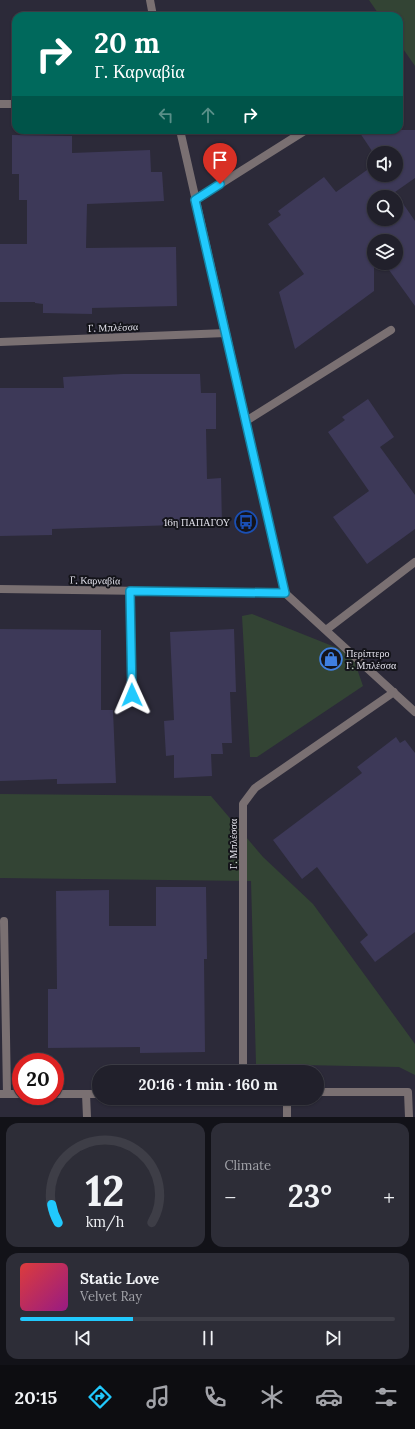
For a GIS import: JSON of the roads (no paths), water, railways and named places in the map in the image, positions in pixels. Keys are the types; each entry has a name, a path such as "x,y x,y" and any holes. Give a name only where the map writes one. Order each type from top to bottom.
{"street":[{"path":"150,0 152,12"},
{"path":"0,104 12,104"},
{"path":"181,134 285,593 415,712"},
{"path":"195,200 300,134"},
{"path":"246,422 391,330"},
{"name":"Γ. Μπλέσσα","path":"0,342 226,333"},
{"path":"326,630 415,562"},
{"name":"Γ. Καρναβία","path":"0,589 285,593"},
{"path":"130,591 132,695"},
{"name":"Γ. Μπλέσσα","path":"243,1065 243,804 255,788 394,692"},
{"path":"4,921 4,1094"},
{"path":"324,1092 408,1092 409,1117"},
{"path":"64,1094 92,1094"},
{"path":"86,1094 87,1117"},
{"path":"287,1105 287,1117"}],"place":[{"name":"16η ΠΑΠΑΓΟΥ","path":"246,522"},
{"name":"Περίπτερο Γ. Μπλέσσα","path":"331,659"}]}
